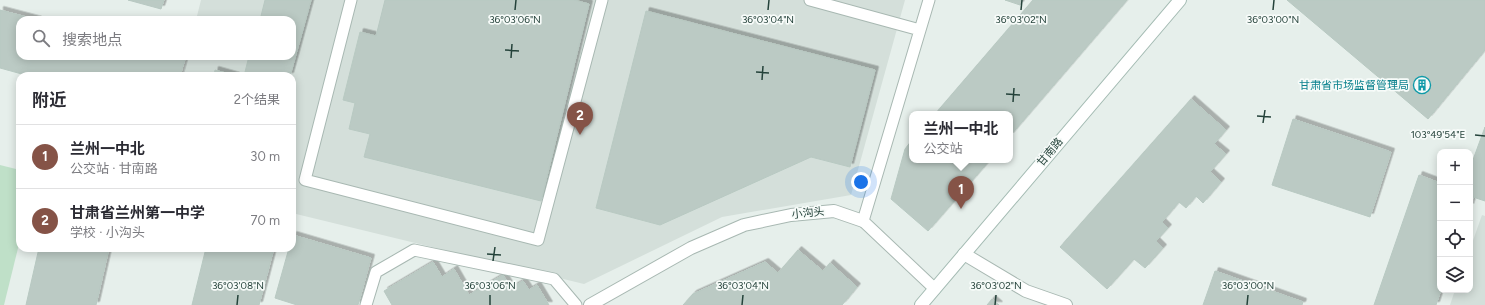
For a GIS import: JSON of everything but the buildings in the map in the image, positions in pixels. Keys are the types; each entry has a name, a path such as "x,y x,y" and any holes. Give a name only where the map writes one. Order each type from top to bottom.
{"street":[{"name":"甘南路","path":"921,305 1180,0"},
{"name":"小沟头","path":"590,305 691,248 744,225 791,215 834,211 863,221"},
{"path":"964,254 1026,291 1066,305"}],"lane":[{"path":"351,0 305,180 538,240 602,0"},
{"path":"810,0 920,30"},
{"path":"929,0 863,221 935,289"},
{"path":"366,305 376,272 414,250 554,279 576,305"}],"shaded area":[{"path":"201,0 905,0 851,195 722,217 584,284 296,214 296,72 184,72 187,60 296,60 296,16 197,16"},
{"path":"1482,215 1485,216 1485,305 1450,305 1454,293 1473,293 1473,240"}],"green space":[{"path":"0,165 16,169 17,252 4,305 0,305"}],"place":[{"name":"甘肃省市场监督管理局","path":"1422,85"},
{"name":"甘肃省兰州第一中学","path":"580,135"},
{"name":"兰州一中北","path":"961,209"}]}
